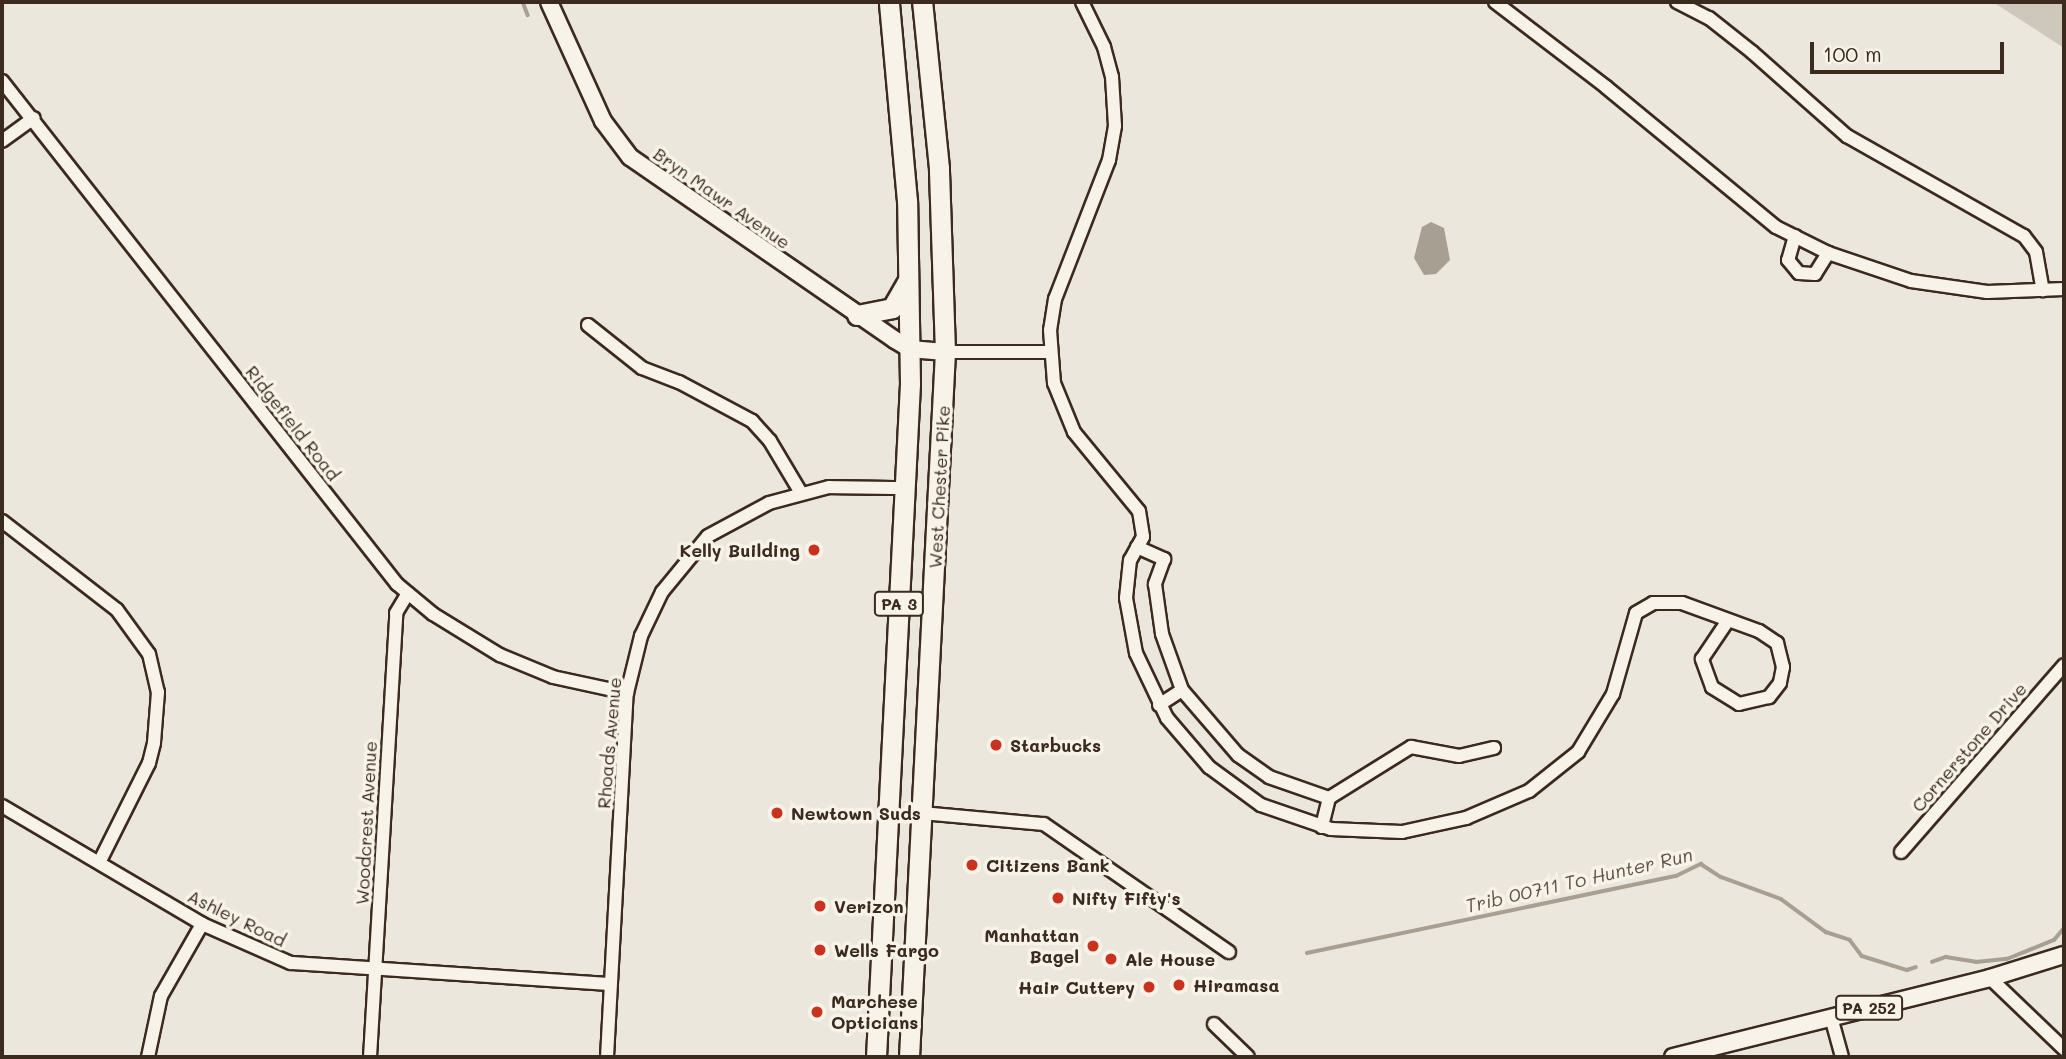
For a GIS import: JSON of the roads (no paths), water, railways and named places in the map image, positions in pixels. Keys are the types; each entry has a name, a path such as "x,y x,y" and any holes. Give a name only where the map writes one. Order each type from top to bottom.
{"highway":[{"name":"West Chester Pike","path":"876,1057 910,349 905,156 889,2"},
{"name":"West Chester Pike","path":"909,1057 945,352 939,168 922,2"},
{"path":"857,315 891,308 909,278"}],"main road":[{"name":"Bryn Mawr Avenue","path":"548,2 596,107 620,147 663,182 910,349 945,352"},
{"name":"PA 252","path":"1673,1057 1990,978 2064,955"}],"street":[{"path":"1082,2 1104,47 1112,77 1115,126 1109,160 1055,299 1050,352 1054,383 1074,432 1139,511 1143,537 1127,574 1129,619 1142,671 1159,705 1188,745 1244,794 1322,827 1376,833 1426,828 1466,818 1529,790 1563,768 1602,718 1636,613 1668,600 1759,631 1777,643 1783,655 1780,683 1769,697 1755,703 1725,698 1704,671 1702,659 1708,646 1727,622"},
{"path":"1494,2 1606,87 1757,214 1828,253 1910,281 1949,288 2064,289"},
{"path":"1677,2 1709,18 1819,116 1857,143 2024,236 2036,252 2043,290"},
{"name":"Ridgefield Road","path":"2,81 408,593 500,655 554,677 627,692"},
{"path":"2,141 34,118"},
{"path":"1795,236 1788,260 1799,273 1815,274 1828,253"},
{"path":"588,325 642,368 679,382 752,421 775,449 801,494"},
{"path":"945,352 1050,352"},
{"name":"Rhoads Avenue","path":"607,1057 627,692 641,636 662,592 708,536 759,508 801,494 849,485 905,488"},
{"path":"2,521 117,610 149,654 158,692 155,743 149,764 100,861"},
{"path":"1137,547 1164,559 1155,584 1162,634 1182,690 1238,755 1269,777 1329,798"},
{"name":"Woodcrest Avenue","path":"370,1057 396,613 408,593"},
{"name":"Cornerstone Drive","path":"1900,852 2064,666"},
{"path":"1159,705 1182,690"},
{"path":"1322,827 1329,798 1411,747 1459,756 1494,748"},
{"name":"Ashley Road","path":"2,806 100,861 202,924 291,963 374,971 610,984"},
{"path":"922,813 1044,824 1229,952"},
{"path":"148,1057 161,996 202,924"},
{"path":"1990,978 2064,1049"},
{"path":"1831,1017 1842,1057"},
{"path":"1214,1024 1248,1057"}],"waterway":[{"path":"523,2 528,15"},
{"name":"Trib 00711 To Hunter Run","path":"1307,953 1676,876 1701,864 1721,877 1781,899 1826,932 1850,940 1862,956 1907,970 1916,967"},
{"name":"Trib 00711 To Hunter Run","path":"1932,962 1946,957 1976,962 2007,959 2054,940 2064,928"}],"place":[{"name":"Kelly Building","path":"814,550"},
{"name":"Starbucks","path":"996,745"},
{"name":"Newtown Suds","path":"777,813"},
{"name":"Citizens Bank","path":"972,865"},
{"name":"Nifty Fifty's","path":"1058,898"},
{"name":"Verizon","path":"820,906"},
{"name":"Manhattan Bagel","path":"1093,946"},
{"name":"Wells Fargo","path":"820,950"},
{"name":"Ale House","path":"1111,959"},
{"name":"Hiramasa","path":"1179,985"},
{"name":"Hair Cuttery","path":"1149,987"},
{"name":"Marchese Opticians","path":"817,1012"}]}
